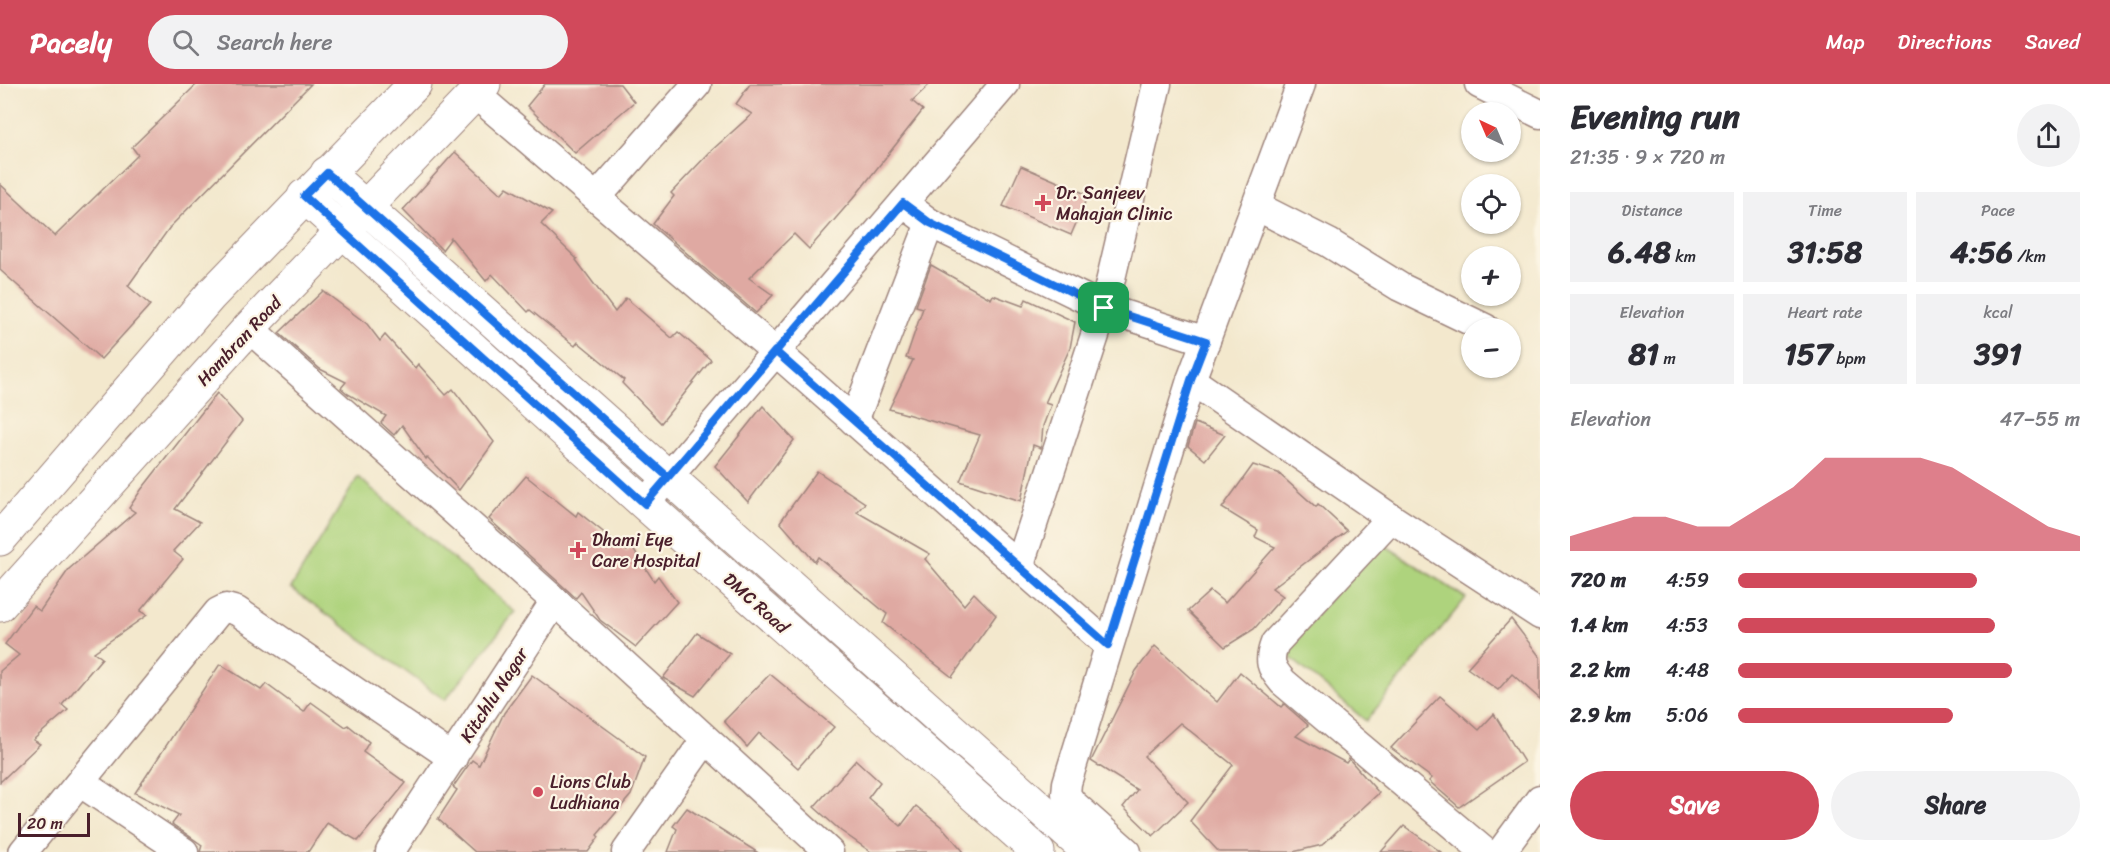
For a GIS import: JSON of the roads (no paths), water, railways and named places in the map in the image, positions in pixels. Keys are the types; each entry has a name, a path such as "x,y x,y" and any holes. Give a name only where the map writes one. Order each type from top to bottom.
{"street":[{"path":"0,539 210,296 304,196 415,84"},
{"path":"597,197 697,84"},
{"path":"645,504 1005,84"},
{"path":"1019,567 1104,308 1157,84"},
{"path":"1127,852 1072,803 1066,794 1067,783 1191,380 1301,84"},
{"path":"1479,84 1540,114"},
{"path":"479,88 597,197 1108,645"},
{"name":"Hambran Road","path":"0,605 249,328 479,88"},
{"path":"327,173 1089,852"},
{"name":"DMC Road","path":"304,196 645,504 1038,852"},
{"path":"903,203 930,223 1104,308 1206,341"},
{"path":"1256,206 1329,243 1400,287 1464,318"},
{"path":"854,421 930,223"},
{"path":"249,328 555,601 829,852"},
{"path":"1191,380 1391,518 1540,615"},
{"path":"1391,518 1275,643 1269,658 1271,668 1283,682 1485,852"},
{"name":"Kitchlu Nagar","path":"23,852 218,612 226,608 237,611 453,758 555,601"},
{"path":"626,852 705,740"},
{"path":"390,852 453,758"},
{"path":"81,783 184,852"},
{"path":"1501,852 1540,799"}],"place":[{"name":"Dr. Sanjeev Mahajan Clinic","path":"1043,203"},
{"name":"Dhami Eye Care Hospital","path":"578,550"},
{"name":"Lions Club Ludhiana","path":"538,792"}]}
